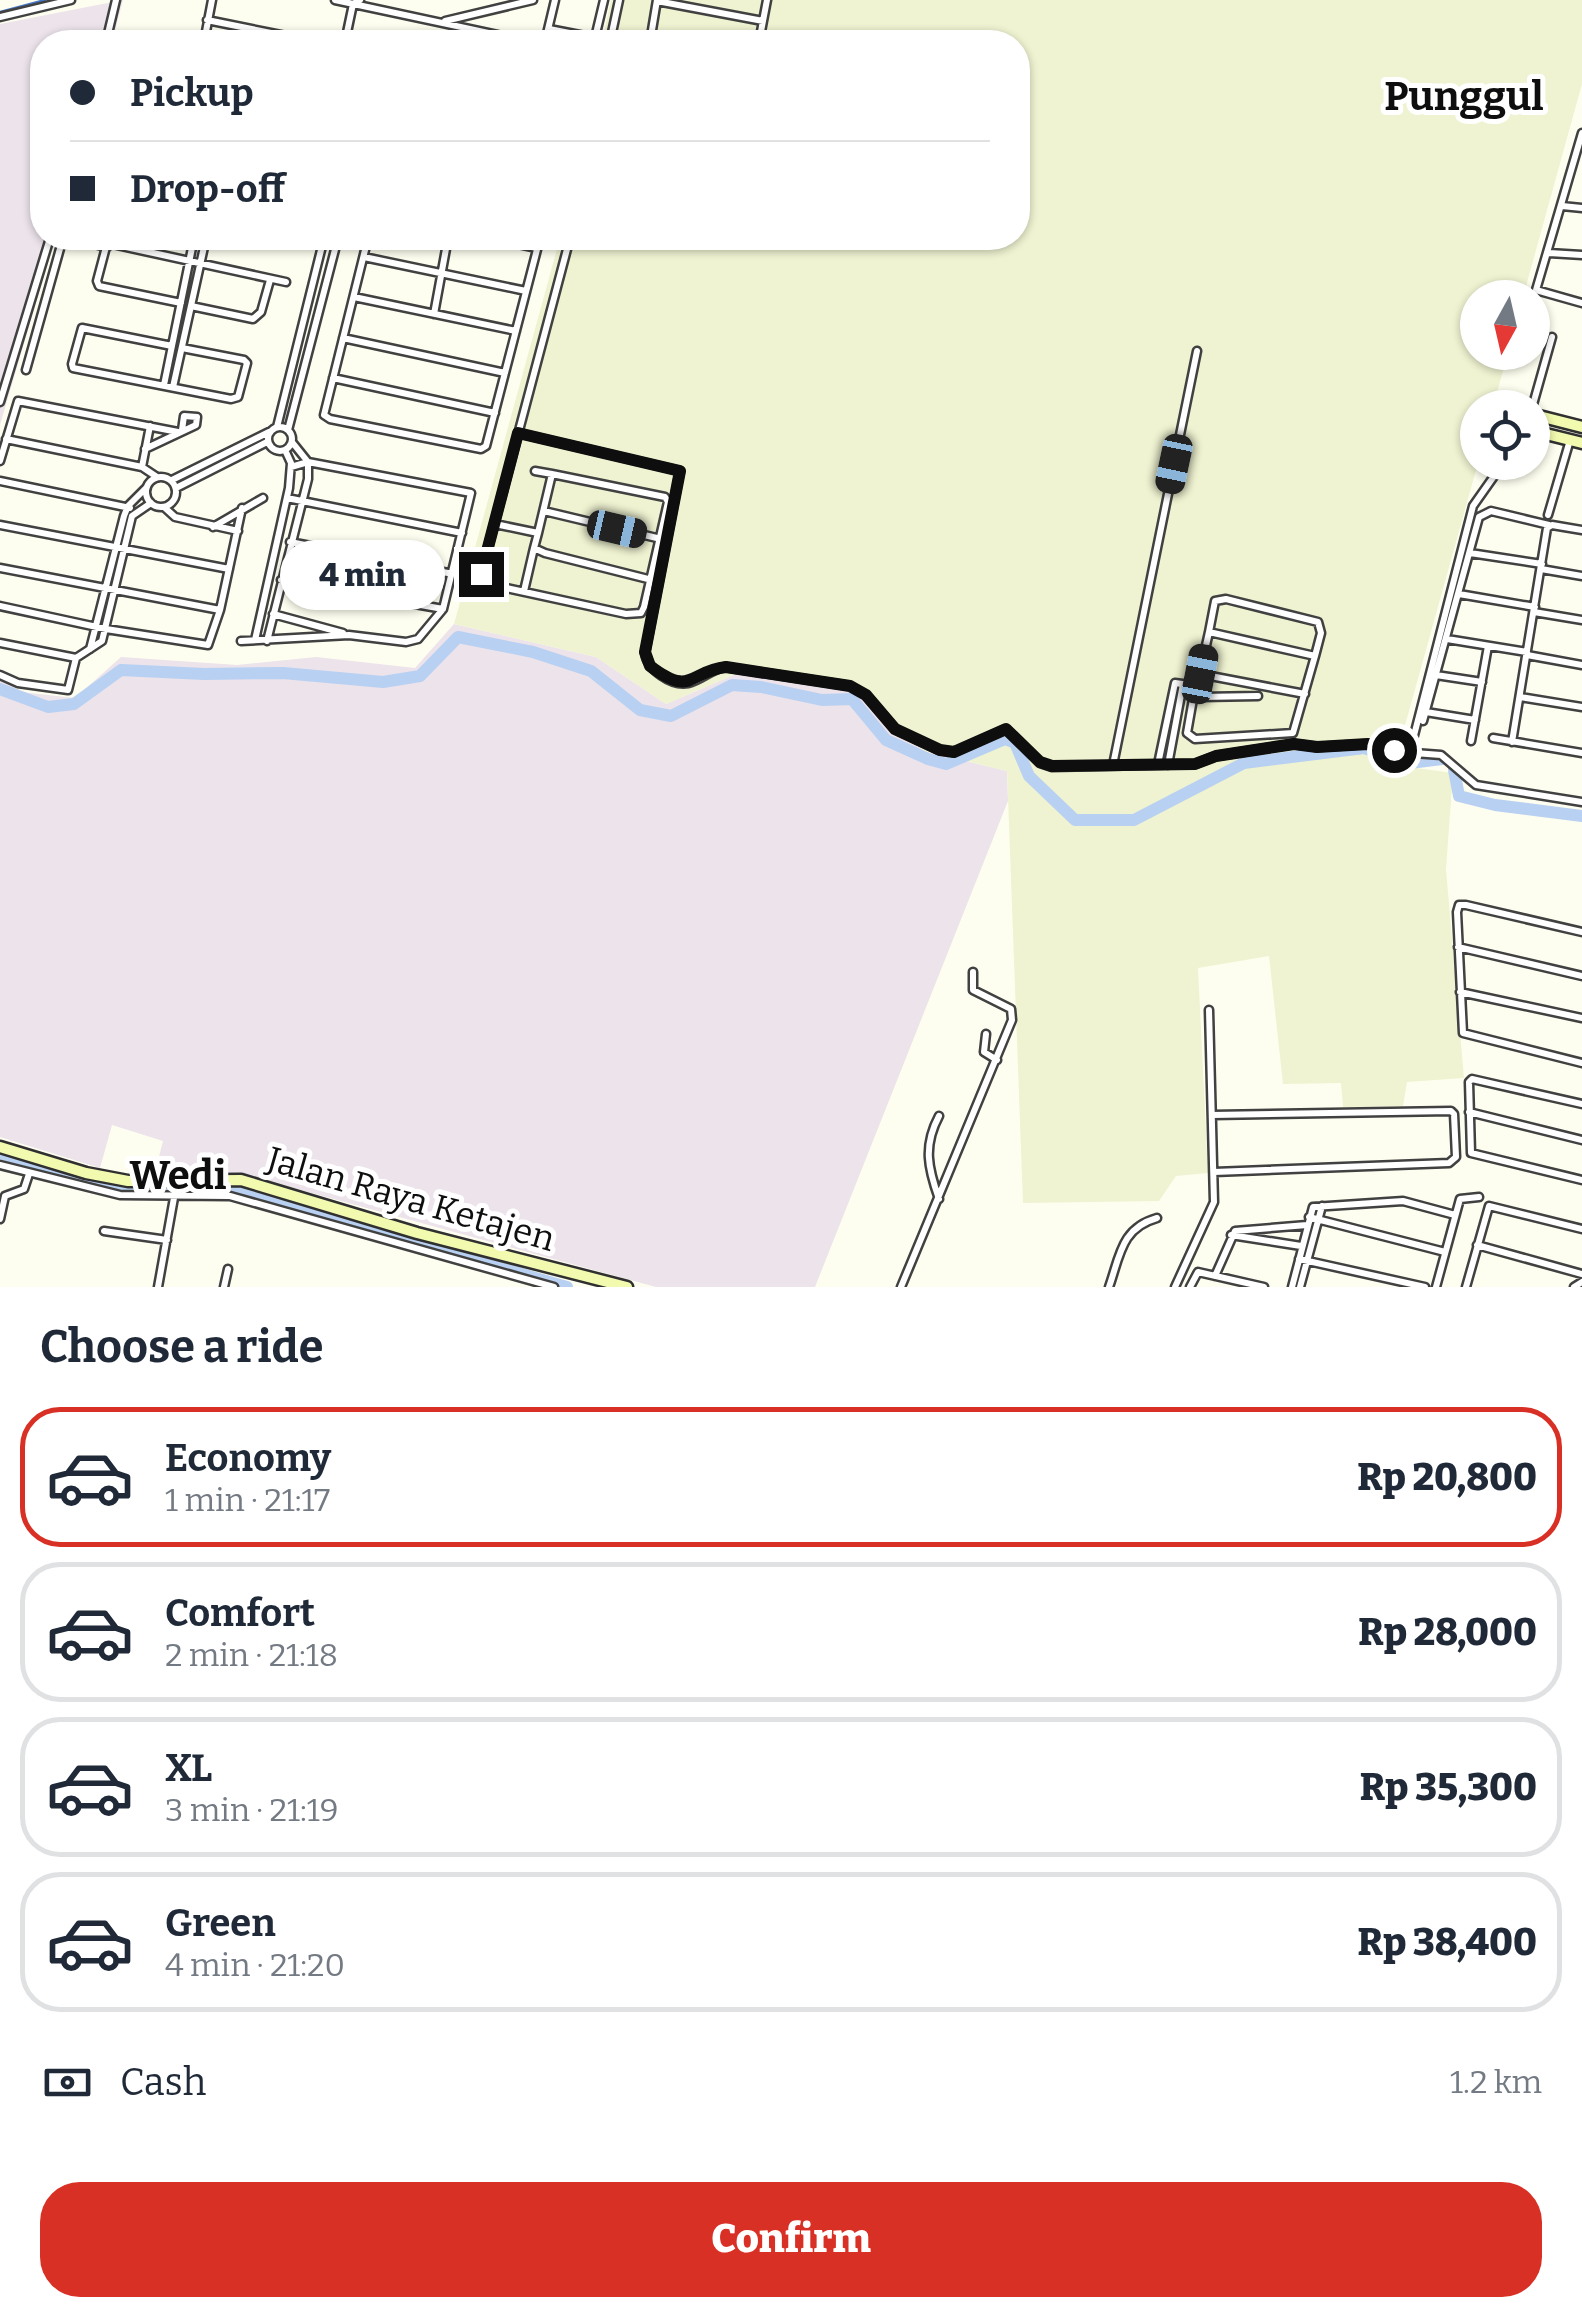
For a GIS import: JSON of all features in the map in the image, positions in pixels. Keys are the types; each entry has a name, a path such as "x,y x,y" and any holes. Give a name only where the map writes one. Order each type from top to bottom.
{"street":[{"path":"0,17 71,0"},
{"path":"109,30 116,0"},
{"path":"206,30 212,0"},
{"path":"335,0 476,30"},
{"path":"439,22 533,0"},
{"path":"552,30 548,29 556,0"},
{"path":"596,30 604,0"},
{"path":"613,30 619,0"},
{"path":"652,30 657,0 763,21"},
{"path":"761,30 767,0"},
{"path":"348,30 356,2"},
{"path":"207,20 257,30"},
{"path":"1582,133 1577,164 1536,290 1582,303"},
{"path":"1562,206 1582,208"},
{"path":"0,402 46,250"},
{"path":"26,370 62,250"},
{"path":"105,250 99,286 182,303"},
{"path":"137,250 286,282"},
{"path":"168,386 172,346 192,250"},
{"path":"168,386 182,348 203,250"},
{"path":"6,439 142,466 174,484 268,442 321,250"},
{"path":"267,641 308,478 308,462 288,430 335,250"},
{"path":"365,250 324,411 330,419 481,449 486,446 536,250"},
{"path":"434,314 448,250"},
{"path":"481,574 567,250"},
{"path":"1549,252 1582,257"},
{"path":"364,257 526,291"},
{"path":"191,306 253,320 261,312 270,280"},
{"path":"354,297 516,332"},
{"path":"177,324 187,325"},
{"path":"172,346 82,328 72,364 73,368 234,400 247,363 182,348"},
{"path":"1540,390 1552,336"},
{"path":"343,338 505,373"},
{"path":"1112,765 1197,351"},
{"path":"333,378 495,413"},
{"path":"0,461 18,401 180,431 145,450"},
{"path":"1550,418 1582,426"},
{"path":"142,466 150,426"},
{"path":"174,484 273,429 288,430"},
{"path":"518,433 680,471 645,652 646,662 655,670 683,683 726,667 850,686 866,695 895,729 940,750 954,752 1006,729 1045,766 1195,764 1216,756 1294,744 1368,744 1441,755 1476,785 1582,802"},
{"path":"1548,515 1576,441 1550,435"},
{"path":"268,442 274,450 285,450 292,442"},
{"path":"255,640 287,498 291,467 285,450"},
{"path":"273,614 348,635 412,642 423,635 443,609 471,492 308,462 291,467"},
{"path":"502,587 636,614 644,608 668,502 665,497 535,471"},
{"path":"524,591 552,474"},
{"path":"0,643 76,658 102,641 132,509 157,477"},
{"path":"1410,752 1473,506 1491,480"},
{"path":"0,481 132,509 151,503 164,507 175,517 238,531"},
{"path":"164,507 176,497 174,484"},
{"path":"146,488 151,503"},
{"path":"213,527 263,498"},
{"path":"287,498 462,533"},
{"path":"0,606 208,646 220,610 242,508"},
{"path":"544,511 660,539"},
{"path":"1475,720 1424,717 1477,522 1484,513 1506,514 1582,530"},
{"path":"495,524 538,534"},
{"path":"0,525 229,570"},
{"path":"1512,742 1550,525"},
{"path":"290,542 453,574"},
{"path":"534,548 648,579"},
{"path":"1470,552 1582,576"},
{"path":"273,560 285,562"},
{"path":"0,568 220,610"},
{"path":"281,580 443,609"},
{"path":"1459,594 1582,620"},
{"path":"264,598 276,600"},
{"path":"1201,697 1197,686 1215,602 1226,599 1318,622 1322,633 1293,734 1194,739 1187,732 1193,699 1258,696"},
{"path":"1208,632 1315,656"},
{"path":"242,640 348,635"},
{"path":"1446,638 1582,665"},
{"path":"1471,741 1488,646"},
{"path":"0,675 18,683 66,691 76,658"},
{"path":"1200,674 1305,694"},
{"path":"1436,675 1482,682"},
{"path":"1158,765 1179,683"},
{"path":"1168,765 1179,683"},
{"path":"1179,683 1197,686"},
{"path":"1520,697 1582,707"},
{"path":"1493,738 1582,752"},
{"path":"1582,932 1462,904 1457,912 1464,1034 1582,1062"},
{"path":"1458,947 1582,976"},
{"path":"902,1287 1013,1012 973,990 973,972"},
{"path":"1460,992 1582,1018"},
{"path":"1175,1287 1214,1207 1209,1010"},
{"path":"986,1034 984,1052 996,1060"},
{"path":"1582,1104 1472,1078 1468,1086 1472,1154 1582,1180"},
{"path":"1212,1116 1450,1110 1454,1114 1456,1156 1449,1163 1214,1172"},
{"path":"1469,1112 1582,1140"},
{"path":"939,1200 927,1149 940,1116"},
{"name":"Jalan Raya Ketajen","path":"0,1147 117,1179 176,1188 218,1178 251,1182 417,1233 627,1287"},
{"path":"0,1165 97,1191 176,1188 230,1196 554,1287"},
{"path":"0,1219 6,1196 24,1189 29,1174"},
{"path":"158,1287 176,1188"},
{"path":"1436,1287 1462,1197 1479,1197"},
{"path":"1292,1287 1303,1260 1302,1246 1311,1220 1322,1206 1403,1201 1455,1216"},
{"path":"1466,1287 1490,1206 1582,1229"},
{"path":"1108,1287 1130,1232 1157,1218"},
{"path":"1300,1287 1311,1220"},
{"path":"1215,1276 1237,1230 1311,1220 1445,1252"},
{"path":"104,1231 167,1240"},
{"path":"1232,1234 1302,1246"},
{"path":"1477,1245 1582,1278 1574,1287"},
{"path":"1303,1260 1425,1287"},
{"path":"544,1283 547,1268"},
{"path":"224,1287 228,1269"},
{"path":"1190,1287 1196,1272 1260,1286"}],"shaded area":[{"path":"123,0 115,30 30,30 30,250 51,250 0,425 0,24"},
{"path":"454,624 596,657 666,704 745,670 857,686 924,751 1007,771 1008,801 815,1287 656,1287 238,1173 155,1172 163,1141 112,1125 100,1168 0,1137 0,677 21,692 75,698 121,657 237,665 316,657 415,668"}],"green space":[{"path":"611,0 1582,0 1582,84 1528,280 1460,280 1460,370 1503,370 1498,390 1460,390 1460,480 1473,480 1394,765 1453,773 1446,869 1464,1078 1407,1082 1403,1106 1343,1107 1341,1083 1283,1084 1269,956 1198,968 1208,1173 1176,1176 1159,1201 1023,1203 1007,771 924,751 856,686 745,670 666,704 596,657 454,624 557,250 1030,250 1030,30 605,30"}],"waterway":[{"path":"0,12 45,0"},
{"path":"0,689 48,707 74,704 121,670 283,673 383,682 420,676 458,637 533,652 591,671 640,710 671,716 732,685 822,700 852,699 886,740 946,764 1005,739 1015,743 1029,776 1075,820 1134,820 1244,763 1364,748 1410,763 1442,759"},
{"path":"1454,770 1459,796 1495,805 1582,816"},
{"path":"0,1153 73,1179 232,1191 567,1287"}],"district":[{"name":"Punggul","path":"1464,97"},
{"name":"Wedi","path":"178,1176"}],"route":[{"path":"481,574 518,433 680,471 645,652 650,666 677,681 692,682 714,669 726,667 850,686 866,695 895,729 940,750 954,752 1006,729 1045,766 1195,764 1216,756 1294,744 1368,744 1394,750"}]}
